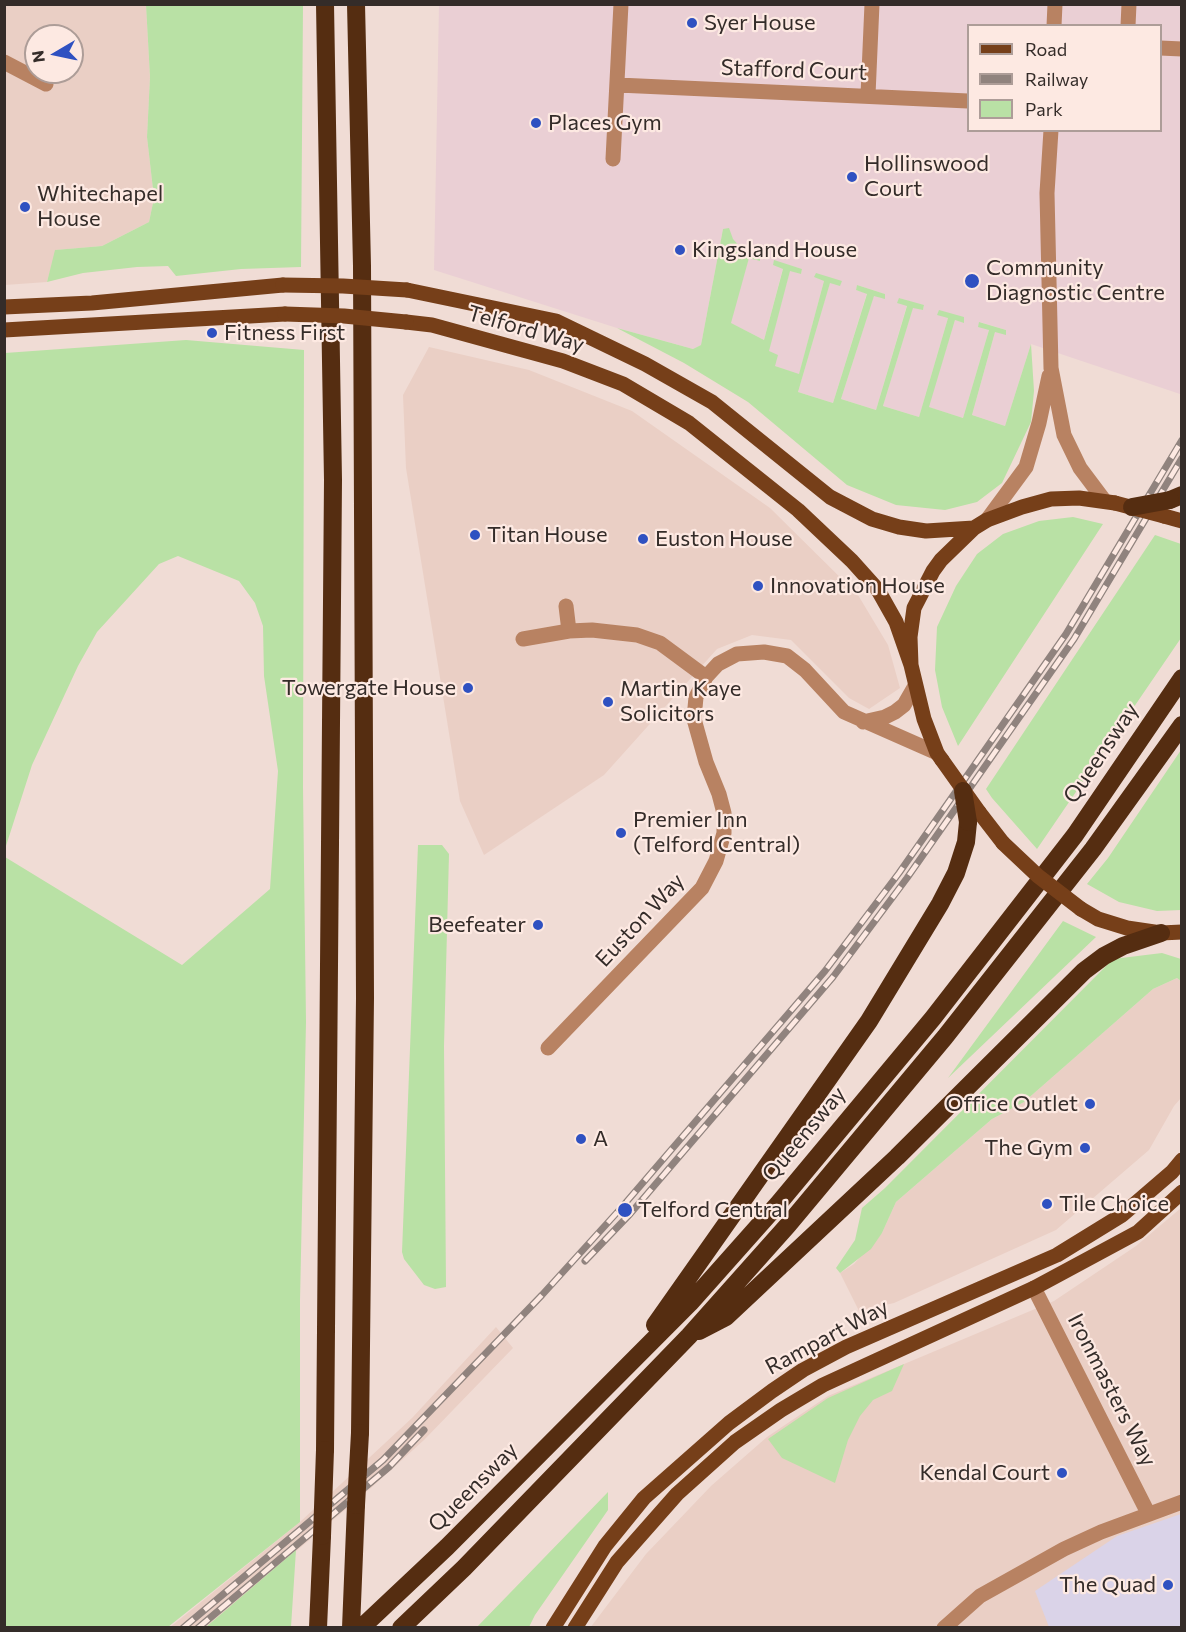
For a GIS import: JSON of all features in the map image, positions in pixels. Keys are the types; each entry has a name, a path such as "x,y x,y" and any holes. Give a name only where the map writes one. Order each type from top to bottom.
{"highway":[{"path":"318,1623 326,1450 333,480 325,4"},
{"path":"351,1628 360,1433 365,974 362,266 356,4"},
{"path":"1117,503 1172,504"},
{"name":"Queensway","path":"361,1628 447,1547 690,1303 770,1212 933,1018 1075,835 1182,678"},
{"name":"Queensway","path":"401,1628 464,1568 689,1336 788,1225 945,1037 1093,849 1182,725"},
{"path":"639,1353 654,1328 869,1021 940,904 956,873 973,817 963,791"},
{"path":"689,1336 726,1317 897,1158 1084,971 1104,956 1123,946 1175,933"}],"main road":[{"name":"Telford Way","path":"4,307 92,303 283,285 343,286 407,290 556,321 645,364 712,402 830,497 872,519 899,527 926,531 980,524"},
{"name":"Telford Way","path":"4,330 285,314 344,316 432,325 563,361 623,384 688,423 791,504 852,561 878,590 896,622 911,665"},
{"path":"963,791 940,756 924,719 915,686 911,665 910,637 914,608 941,560 980,524 1022,507 1052,499 1079,498 1117,503"},
{"path":"1172,504 1182,521"},
{"path":"973,817 1038,876 1098,919 1127,928 1175,933"},
{"name":"Rampart Way","path":"553,1628 605,1546 644,1498 729,1423 772,1390 846,1347 1057,1255 1122,1215 1172,1173 1182,1160"},
{"name":"Rampart Way","path":"575,1628 617,1562 677,1494 735,1442 781,1410 823,1385 1034,1288 1138,1232 1182,1192"}],"street":[{"path":"613,159 621,4"},
{"path":"868,95 872,4"},
{"path":"1053,24 1055,4"},
{"path":"1128,24 1129,4"},
{"path":"1162,48 1182,49"},
{"path":"4,62 24,72"},
{"name":"Stafford Court","path":"618,85 967,100"},
{"path":"1051,132 1047,193 1051,368 1064,435 1080,468 1117,503"},
{"path":"980,524 1026,467 1040,423 1051,368"},
{"path":"566,606 569,632"},
{"path":"523,639 592,630 637,635 660,643 706,677"},
{"name":"Euston Way","path":"548,1048 702,888 716,861 724,833 724,813 694,719 696,697 706,677 718,664 737,654 764,652 787,656 805,670 844,712 940,756"},
{"path":"863,722 895,712 904,705 915,686"},
{"name":"Ironmasters Way","path":"1034,1288 1148,1514"},
{"path":"944,1628 980,1596 1064,1549 1182,1502"}],"shaded area":[{"path":"5,5 146,5 150,77 147,137 154,198 149,222 102,246 56,250 47,282 5,285"},
{"path":"439,5 1181,5 1182,391 1180,394 1031,344 1005,426 972,415 995,332 1006,330 980,322 989,330 963,418 928,407 955,320 964,322 948,318 919,417 883,406 913,307 923,310 924,306 899,298 907,305 876,410 841,399 874,295 885,298 885,294 857,285 856,290 867,293 833,403 798,392 830,282 841,281 824,281 799,375 775,366 768,352 790,270 801,274 802,269 774,261 783,268 764,340 730,323 749,257 723,229 701,345 693,349 617,328 434,270"},
{"path":"429,347 529,370 632,411 770,508 858,595 888,645 900,688 869,709 849,698 791,640 752,635 717,649 604,775 484,855 460,801 406,468 403,395"},
{"path":"1177,978 1181,981 1181,1098 1149,1150 1056,1230 894,1303 859,1311 840,1273 854,1264 882,1233 896,1202 992,1119 1024,1102 1153,989"},
{"path":"1181,1208 1181,1627 590,1628 646,1554 711,1486 767,1437 828,1396 1054,1301 1136,1246"},
{"path":"496,1327 513,1348 424,1440 371,1488 206,1627 169,1628 300,1522 412,1418"},
{"path":"1181,1514 1181,1627 1049,1627 1035,1591 1117,1536"}],"green space":[{"path":"146,5 303,5 301,267 241,269 176,276 168,266 137,267 83,273 47,282 55,250 102,246 149,222 154,198 147,137 150,77"},
{"path":"729,228 733,239 741,248 760,256 760,261 749,258 731,323 764,340 783,269 773,265 774,260 802,269 801,274 790,271 769,351 778,355 775,366 799,374 824,281 814,277 816,273 842,281 840,286 830,283 798,392 833,403 867,294 856,290 857,285 885,294 885,299 874,296 841,399 876,410 907,306 897,303 899,298 924,305 923,310 913,308 883,406 919,417 948,318 937,315 939,310 964,317 964,323 955,320 929,407 963,418 989,330 978,327 979,322 1006,330 1006,335 995,332 972,415 1005,426 1031,344 1034,391 1031,422 1002,483 977,502 945,510 896,505 847,485 748,402 684,363 617,328 693,349 701,345 723,229"},
{"path":"186,340 304,350 303,787 306,1022 300,1300 300,1522 168,1627 5,1627 5,857 182,965 270,889 278,771 264,676 263,626 255,603 239,581 178,556 159,564 97,632 78,666 32,765 5,849 5,353"},
{"path":"1073,517 1103,524 958,746 942,707 935,670 937,627 956,586 977,554 1003,534 1039,521"},
{"path":"1155,535 1181,544 1181,638 1037,849 986,789"},
{"path":"1181,750 1181,910 1157,911 1119,902 1087,884 1108,858"},
{"path":"418,845 442,845 449,854 444,1046 446,1287 435,1289 424,1285 404,1259 402,1252"},
{"path":"1063,921 1096,937 948,1078"},
{"path":"1162,953 1181,959 1181,981 1177,978 1153,989 1024,1102 992,1119 896,1202 882,1233 871,1249 840,1273 836,1268 855,1240 862,1208 885,1188 1113,959"},
{"path":"904,1364 892,1391 873,1400 860,1416 848,1440 835,1483 782,1458 768,1439 828,1398"},
{"path":"608,1492 608,1510 529,1627 477,1627"},
{"path":"296,1550 291,1627 206,1627 241,1597"}],"railway":[{"path":"183,1628 383,1460 542,1295 622,1207 825,971 899,873 1066,634 1182,440"},
{"path":"585,1261 630,1214 833,977 907,878 1074,639 1182,458"},
{"path":"198,1628 389,1467 424,1430"}],"place":[{"name":"Syer House","path":"692,23"},
{"name":"Places Gym","path":"536,123"},
{"name":"Hollinswood Court","path":"852,177"},
{"name":"Whitechapel House","path":"25,207"},
{"name":"Kingsland House","path":"680,250"},
{"name":"Community Diagnostic Centre","path":"972,281"},
{"name":"Fitness First","path":"212,333"},
{"name":"Titan House","path":"475,535"},
{"name":"Euston House","path":"643,539"},
{"name":"Innovation House","path":"758,586"},
{"name":"Towergate House","path":"468,688"},
{"name":"Martin Kaye Solicitors","path":"608,702"},
{"name":"Premier Inn (Telford Central)","path":"621,833"},
{"name":"Beefeater","path":"538,925"},
{"name":"Office Outlet","path":"1090,1104"},
{"name":"A","path":"581,1139"},
{"name":"The Gym","path":"1085,1148"},
{"name":"Tile Choice","path":"1047,1204"},
{"name":"Telford Central","path":"625,1210"},
{"name":"Kendal Court","path":"1062,1473"},
{"name":"The Quad","path":"1168,1585"}]}
